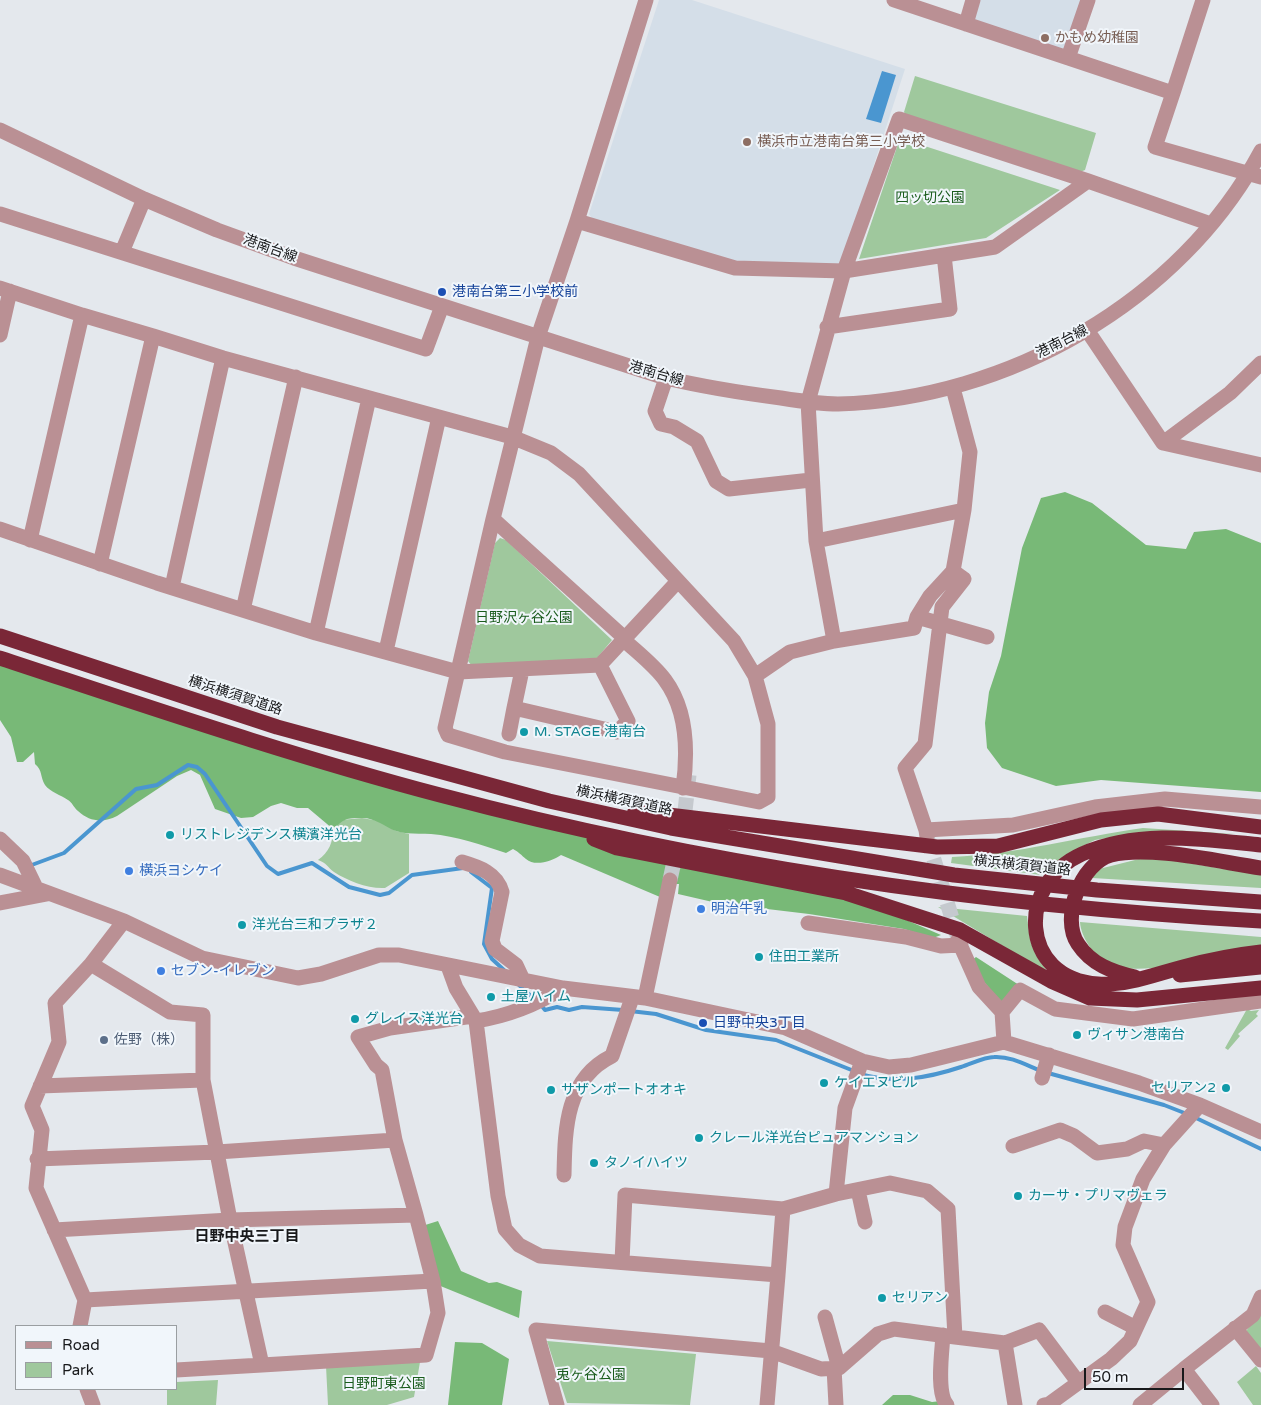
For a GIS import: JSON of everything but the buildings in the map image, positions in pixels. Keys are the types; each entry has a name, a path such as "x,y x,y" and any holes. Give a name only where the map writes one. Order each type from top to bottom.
{"highway":[{"name":"横浜横須賀道路","path":"0,636 277,727 549,801 671,828 954,875 1097,890 1261,902"},
{"path":"0,658 267,745 441,795 542,820 665,846 786,869 953,895 1050,906 1261,921"},
{"path":"549,801 937,848 998,846 1101,820 1158,814 1261,827"},
{"path":"542,820 617,848 846,893 960,930 1051,980 1090,998 1137,1000 1261,988"},
{"path":"1261,845 1155,837 1124,840 1079,855 1065,864 1053,876 1038,903 1034,930 1038,945 1050,966 1075,980 1098,984 1122,983 1201,962 1261,952"},
{"path":"1261,868 1140,850 1109,855 1089,868 1076,893 1070,921 1077,943 1094,962 1116,972 1142,978 1261,967"}],"street":[{"path":"0,335 5,289 82,315 223,358 512,437 551,453 579,474 734,640 755,676 768,724 768,796 760,802 504,752 448,735 445,728 512,437 538,337 577,221 646,0"},
{"path":"894,0 1173,93"},
{"path":"966,24 973,0"},
{"path":"1068,58 1088,0"},
{"path":"1203,0 1155,147 1255,176"},
{"path":"834,641 816,541 808,402 827,327 844,271 899,119 1088,181 1211,224"},
{"name":"港南台線","path":"0,130 144,199 217,230 294,258 666,378 724,391 837,404 891,399 953,388 1038,356 1088,330 1134,298 1167,270 1255,176 1261,151"},
{"path":"577,221 735,268 844,271 995,247 1088,181"},
{"path":"122,252 144,199"},
{"path":"0,214 426,349 442,306"},
{"path":"827,327 950,309 944,255"},
{"path":"30,540 82,315"},
{"path":"1088,330 1163,442 1261,465"},
{"path":"100,564 153,336"},
{"path":"172,587 223,358"},
{"path":"1163,442 1230,393 1261,363"},
{"path":"243,610 296,377"},
{"path":"666,378 654,411 661,424 674,427 698,441 716,481 729,489 811,480"},
{"path":"755,676 790,652 834,641 914,628 917,617 930,596 953,571 964,510 970,452 953,388"},
{"path":"316,633 369,398"},
{"path":"386,651 439,417"},
{"path":"816,541 964,510"},
{"path":"493,519 622,636 666,682 678,705 684,731 686,758 683,788"},
{"path":"0,529 100,564 316,633 458,672 600,666"},
{"path":"953,571 964,579 942,607 925,744 905,768 926,833 1013,825 1095,807 1165,799 1261,807"},
{"path":"600,666 622,636 678,581"},
{"path":"917,617 987,637"},
{"path":"514,708 617,732 628,721 600,666"},
{"path":"509,734 522,670"},
{"path":"0,839 23,861 30,876 42,892"},
{"path":"462,862 480,868 500,884 502,892 492,941 495,949 516,965 522,980"},
{"path":"0,875 124,921 202,958 298,978 321,974 379,955 399,955 499,976 636,999 786,1028 862,1063 890,1067 911,1065 995,1048 1048,1059 1138,1082 1261,1132"},
{"path":"564,1175 570,1110 576,1089 598,1063 612,1056 624,1019 636,999 670,880"},
{"path":"0,903 42,892"},
{"path":"80,1325 85,1300 36,1188 37,1159 42,1130 32,1106 59,1042 55,1003 91,964 124,921"},
{"path":"808,923 906,937 940,946 960,942 979,987 1002,1012"},
{"path":"91,964 170,1012 203,1015 202,1080 230,1220 262,1364"},
{"path":"448,966 456,988 474,1019 498,1196 505,1229 519,1245 540,1256 778,1275"},
{"path":"178,1370 426,1355 438,1314 433,1281 395,1140 382,1070 376,1065 358,1038 390,1028 503,1017 546,999 563,988"},
{"path":"995,1048 1002,1012 1020,990 1055,1009 1133,1019 1261,1001"},
{"path":"1042,1078 1048,1059"},
{"path":"836,1194 845,1108 862,1063"},
{"path":"40,1086 202,1080"},
{"path":"1044,1405 1049,1404 1112,1359 1130,1341 1148,1302 1123,1245 1125,1228 1143,1178 1164,1145 1199,1107"},
{"path":"1013,1146 1060,1130 1074,1136 1097,1153 1127,1149 1144,1141 1164,1145"},
{"path":"37,1159 217,1152 395,1140"},
{"path":"622,1262 625,1195 783,1209 836,1194 890,1183 928,1191 948,1209 949,1336 941,1373 944,1401 947,1405"},
{"path":"858,1190 865,1222"},
{"path":"767,1405 783,1209"},
{"path":"54,1230 230,1220 416,1215"},
{"path":"85,1300 433,1281"},
{"path":"1140,1405 1253,1315 1261,1297"},
{"path":"1105,1312 1136,1328"},
{"path":"825,1317 836,1368 836,1405"},
{"path":"1235,1328 1261,1360"},
{"path":"557,1405 536,1330 771,1351 821,1369 836,1368 878,1334 894,1329 1005,1343 1039,1330 1078,1382"},
{"path":"1005,1343 1014,1405"},
{"path":"1184,1369 1212,1405"},
{"path":"87,1390 93,1405"}],"shaded area":[{"name":"横浜市立港南台第三小学校","path":"659,0 692,0 905,69 841,266 837,270 714,259 593,220 589,214"},
{"name":"かもめ幼稚園","path":"980,0 1082,0 1064,52 976,23 974,18"}],"green space":[{"path":"915,76 1096,133 1085,170 1080,172 907,117 904,112"},
{"name":"四ッ切公園","path":"900,138 1060,190 986,238 859,259"},
{"path":"1065,492 1092,503 1146,545 1186,549 1194,532 1226,529 1261,543 1261,792 1101,780 1056,786 1002,768 987,748 985,723 989,692 1001,656 1022,548 1041,498"},
{"name":"日野沢ヶ谷公園","path":"500,538 506,540 612,640 597,658 472,666 468,661 495,543"},
{"path":"0,658 267,745 838,897 904,919 941,935 933,938 904,929 809,914 717,903 678,894 679,884 663,884 660,897 561,855 548,861 534,863 513,849 506,853 450,837 400,832 375,820 365,818 347,819 333,829 308,808 297,808 281,803 271,806 253,817 241,818 215,809 200,775 191,770 177,776 117,816 107,820 92,819 83,815 69,801 45,785 35,764 34,752 23,762 17,762 11,737 0,720"},
{"path":"362,818 379,821 396,831 409,834 409,873 385,888 365,886 352,881 334,872 318,860 328,850 333,829 341,820"},
{"path":"1143,828 1236,834 1143,832 1095,840 1075,850 1041,875 951,863 952,857 1024,849"},
{"path":"1139,859 1163,859 1261,875 1261,888 1092,878 1099,869"},
{"path":"938,907 1027,916 1033,948 1051,975"},
{"path":"1080,922 1261,937 1261,960 1203,966 1121,968 1108,963 1091,949 1083,935"},
{"path":"976,957 1019,985 1003,1005 980,977 972,960"},
{"path":"1247,1009 1251,1011 1259,1010 1256,1014 1258,1016 1238,1034 1240,1036 1228,1050 1225,1048"},
{"path":"438,1221 461,1271 489,1283 497,1282 522,1291 519,1318 438,1285 422,1226"},
{"path":"1261,1312 1261,1350 1246,1331"},
{"name":"兎ヶ谷公園","path":"547,1341 696,1354 690,1405 567,1403"},
{"path":"455,1342 482,1343 509,1359 502,1405 448,1405"},
{"name":"日野町東公園","path":"420,1362 414,1397 387,1405 328,1405 326,1366"},
{"path":"1256,1366 1261,1373 1261,1405 1253,1405 1237,1382"},
{"path":"218,1380 216,1405 167,1405 167,1390 178,1390 178,1382"},
{"path":"893,1395 910,1395 932,1402 941,1401 944,1405 882,1405"}],"water":[{"path":"882,71 896,75 881,123 866,119"}],"waterway":[{"path":"29,866 64,853 136,789 157,785 188,765 197,767 205,774 267,866 278,874 312,863 349,887 380,895 389,893 412,875 463,868"},
{"path":"471,872 492,888 484,944 492,959 505,971"},
{"path":"519,985 534,999"},
{"path":"541,1005 545,1010 557,1007 569,1010 582,1007 623,1010"},
{"path":"630,1011 656,1014 706,1030 776,1040 854,1071"},
{"path":"860,1074 885,1079 924,1077 990,1057 1012,1059 1041,1071"},
{"path":"1048,1073 1164,1105 1187,1114"},
{"path":"1194,1117 1261,1149"}],"tunnel":[{"path":"670,880 685,811 689,775"},
{"path":"927,837 958,938"}],"place":[{"name":"かもめ幼稚園","path":"1045,38"},
{"name":"横浜市立港南台第三小学校","path":"747,142"},
{"name":"港南台第三小学校前","path":"442,292"},
{"name":"M. STAGE 港南台","path":"524,732"},
{"name":"リストレジデンス横濱洋光台","path":"170,835"},
{"name":"横浜ヨシケイ","path":"129,871"},
{"name":"明治牛乳","path":"701,909"},
{"name":"洋光台三和プラザ２","path":"242,925"},
{"name":"住田工業所","path":"759,957"},
{"name":"セブン-イレブン","path":"161,971"},
{"name":"土屋ハイム","path":"491,997"},
{"name":"グレイス洋光台","path":"355,1019"},
{"name":"日野中央3丁目","path":"703,1023"},
{"name":"ヴィサン港南台","path":"1077,1035"},
{"name":"佐野（株）","path":"104,1040"},
{"name":"ケイエヌビル","path":"824,1083"},
{"name":"セリアン2","path":"1226,1088"},
{"name":"サザンポートオオキ","path":"551,1090"},
{"name":"クレール洋光台ピュアマンション","path":"699,1138"},
{"name":"タノイハイツ","path":"594,1163"},
{"name":"カーサ・プリマヴェラ","path":"1018,1196"},
{"name":"セリアン","path":"882,1298"}],"district":[{"name":"日野中央三丁目","path":"247,1237"}]}
